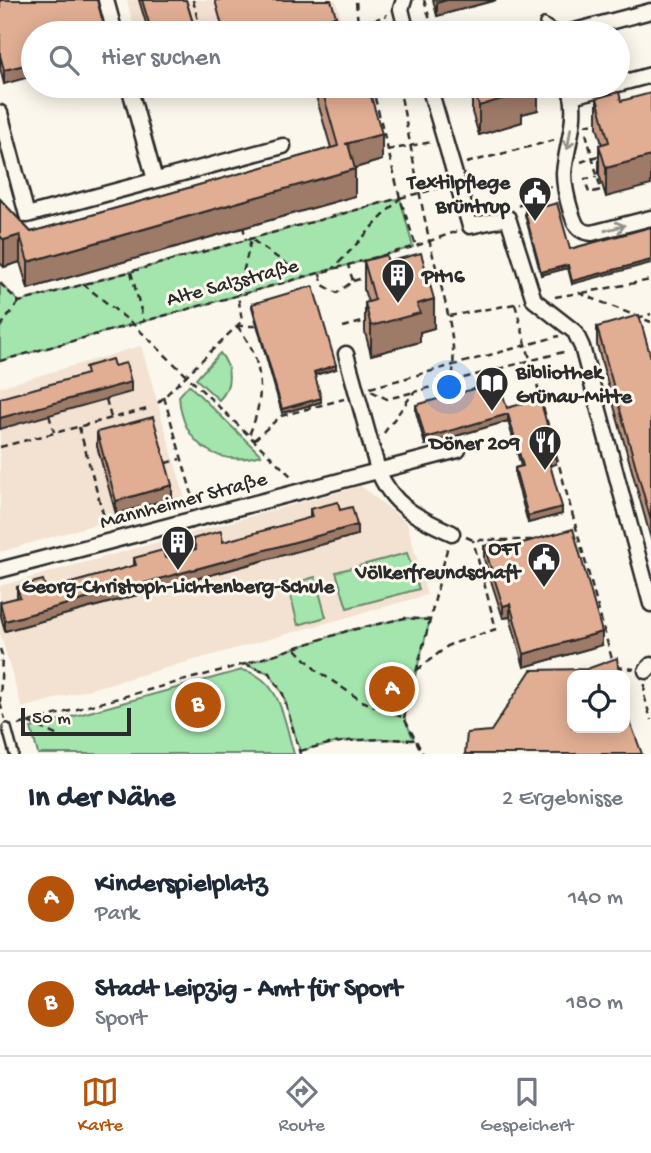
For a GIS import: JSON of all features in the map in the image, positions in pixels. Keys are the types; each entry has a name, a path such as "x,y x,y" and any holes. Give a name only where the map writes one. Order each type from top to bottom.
{"street":[{"path":"106,0 112,21"},
{"path":"611,21 651,10"},
{"path":"630,81 651,75"},
{"path":"132,98 155,180"},
{"path":"433,98 470,226 508,218 534,300 575,332 582,347 651,604"},
{"path":"571,98 565,183 573,221 582,232 596,232 651,218"},
{"path":"0,113 27,215 283,146"},
{"path":"346,354 385,489 398,504 452,533"},
{"name":"Mannheimer Straße","path":"0,570 458,450"}],"lane":[{"path":"7,728 14,754"}],"path":[{"path":"193,0 198,21"},
{"path":"356,0 358,21"},
{"path":"425,0 431,21"},
{"path":"368,21 402,5"},
{"path":"375,98 400,198 416,246"},
{"path":"401,98 429,241 449,316 454,364 452,381"},
{"path":"453,166 558,140 584,126 610,119"},
{"path":"586,135 601,190 589,193 584,180 597,177"},
{"path":"387,150 445,140"},
{"path":"565,165 604,154"},
{"path":"0,327 19,302 458,183"},
{"path":"508,218 519,206 554,185 565,183"},
{"path":"333,269 400,198"},
{"path":"241,219 246,240"},
{"name":"Alte Salzstraße","path":"0,361 383,256 470,226"},
{"path":"251,239 305,277"},
{"path":"158,404 242,321 239,295 251,239"},
{"path":"383,256 385,263"},
{"path":"348,265 353,281"},
{"path":"131,272 144,322"},
{"path":"320,273 323,285 337,293 353,281 376,274"},
{"path":"449,316 651,280"},
{"path":"0,283 19,302"},
{"path":"83,284 133,324 304,489"},
{"path":"579,293 651,322"},
{"path":"514,304 614,667 648,668 644,695 651,720"},
{"path":"626,320 651,314"},
{"path":"343,327 372,320"},
{"path":"237,326 257,326"},
{"path":"237,326 249,340 258,363 261,381 259,404 249,435"},
{"path":"575,332 367,389 387,398 582,347"},
{"path":"370,441 380,438 414,392"},
{"path":"254,440 281,416 357,396"},
{"path":"164,397 198,517"},
{"path":"106,399 111,418"},
{"path":"0,447 151,408"},
{"path":"49,415 54,433"},
{"path":"79,427 111,541"},
{"path":"162,464 180,459"},
{"path":"423,754 404,718 444,555 452,533 473,540 533,540"},
{"path":"417,670 449,645 496,629 473,540"},
{"path":"0,649 0,703 7,728 245,664 347,631 405,618 430,620"},
{"path":"296,649 317,670 362,701 404,718"},
{"path":"245,664 269,673 283,694 300,753 335,741 374,738 414,740"},
{"path":"28,722 58,736"}],"shaded area":[{"path":"127,0 336,0 341,21 132,21"},
{"path":"141,346 185,498 0,552 0,387"},
{"path":"361,486 407,523 427,595 22,708 0,633 0,586"}],"green space":[{"path":"400,198 413,247 0,361 0,283 19,302"},
{"path":"220,353 227,364 229,377 219,400 196,379"},
{"path":"189,385 261,455 230,458 204,448 194,439 182,413 179,396"},
{"path":"407,553 419,589 347,608 336,572"},
{"path":"315,577 326,617 298,625 288,585"},
{"path":"405,618 430,620 404,717 414,740 356,740 300,751 283,694 269,673 245,664 347,631"},
{"path":"242,670 255,675 273,691 294,754 38,754 31,728"}],"building":[{"path":"0,0 97,0 103,21 21,21 21,66 4,70 0,55"},
{"path":"142,0 186,0 192,21 148,21"},
{"path":"215,0 331,0 336,16 318,21 221,21"},
{"path":"651,93 651,156 606,168 599,145 609,142 597,98 620,98 621,101"},
{"path":"324,98 372,98 382,134 345,144 348,144 355,169 28,262 20,235 4,240 0,236 0,199 31,232 338,146"},
{"path":"477,98 505,98 479,106"},
{"path":"557,203 570,249 651,227 651,260 572,281 568,265 541,272 525,212"},
{"path":"421,253 434,299 417,304 420,313 371,326 365,303 375,300 364,261 386,255 388,262"},
{"path":"313,286 336,365 314,372 321,398 282,409 252,304"},
{"path":"639,315 651,358 651,521 597,327"},
{"path":"112,359 114,366 126,363 131,382 0,418 0,398 87,374 85,367"},
{"path":"499,382 507,408 540,399 556,457 548,458 562,507 528,516 515,468 523,466 508,414 425,438 416,405"},
{"path":"153,417 172,485 116,501 97,432"},
{"path":"338,502 340,510 352,507 357,525 5,621 0,602 20,597 17,587 43,580 46,590 136,565 134,558 163,550 165,558 196,549 193,539 206,535 221,531 223,542 312,517 310,509"},
{"name":"OFT Völkerfreundschaft","path":"573,529 602,632 524,654 510,604 503,606 484,546 506,540 508,547"},
{"path":"617,658 618,670 567,670 567,733 630,733 630,722 642,754 465,754 467,733 491,731 531,670 587,669"}],"place":[{"name":"Textilpflege Brüntrup","path":"535,223"},
{"name":"PH16","path":"398,305"},
{"name":"Bibliothek Grünau-Mitte","path":"492,413"},
{"name":"Döner 209","path":"545,472"},
{"name":"Georg-Christoph-Lichtenberg-Schule","path":"178,572"},
{"name":"OFT Völkerfreundschaft","path":"544,589"},
{"name":"Kinderspielplatz","path":"392,689"},
{"name":"Stadt Leipzig - Amt für Sport","path":"198,705"}]}
